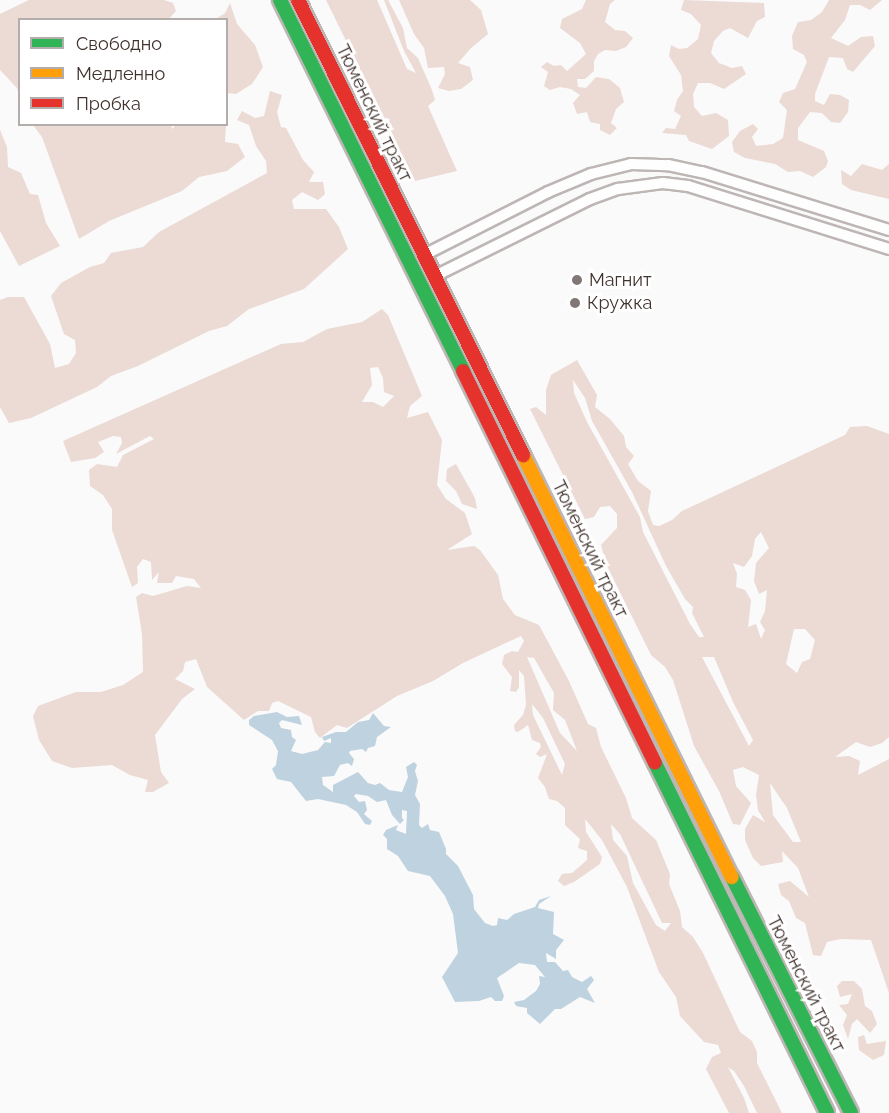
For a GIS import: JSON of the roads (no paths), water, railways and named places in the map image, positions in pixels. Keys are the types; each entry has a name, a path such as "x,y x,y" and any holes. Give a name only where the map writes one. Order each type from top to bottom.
{"main road":[{"name":"Тюменский тракт","path":"280,0 825,1113"},
{"name":"Тюменский тракт","path":"298,0 734,882 852,1113"}],"street":[{"path":"424,255 548,192 591,174 631,164 668,165 702,172 889,230"},
{"path":"435,276 590,199 618,189 663,183 688,186 889,249"}],"water":[{"path":"277,712 287,717 299,716 302,725 282,720 279,723 281,728 291,730 292,737 296,740 291,751 302,754 318,750 325,742 331,743 331,738 324,741 322,737 336,732 346,732 358,722 369,720 373,713 384,726 391,727 377,737 375,746 368,748 366,752 362,749 350,751 354,759 352,766 348,763 340,765 334,776 322,777 323,785 333,792 333,785 358,772 368,783 375,785 380,783 389,790 402,792 408,777 406,767 414,762 417,765 415,771 418,781 415,795 420,804 419,825 422,828 428,824 430,830 439,832 446,854 458,866 473,895 474,909 485,923 493,926 497,925 498,918 507,920 514,914 535,907 539,900 551,896 539,904 538,908 554,912 553,934 564,940 556,950 556,959 546,953 547,962 555,962 563,971 568,970 572,977 582,982 591,976 594,980 587,989 595,1003 580,997 561,1009 555,1009 540,1024 527,1013 527,1008 516,1006 514,1002 524,1000 536,991 540,984 539,976 545,977 535,965 519,963 497,978 504,996 502,1001 495,1001 491,997 479,1001 455,1002 442,977 458,953 453,914 445,896 430,876 408,871 398,856 387,849 387,839 383,835 386,830 398,825 396,830 406,834 407,811 402,810 404,820 400,824 392,815 386,800 377,802 368,796 356,794 354,796 359,802 365,801 367,810 364,814 372,821 370,825 365,824 357,812 346,805 318,799 306,801 291,782 277,779 272,769 276,765 278,751 272,740 249,725 249,720 254,716"}],"place":[{"name":"Магнит","path":"577,280"},
{"name":"Кружка","path":"575,303"}]}
